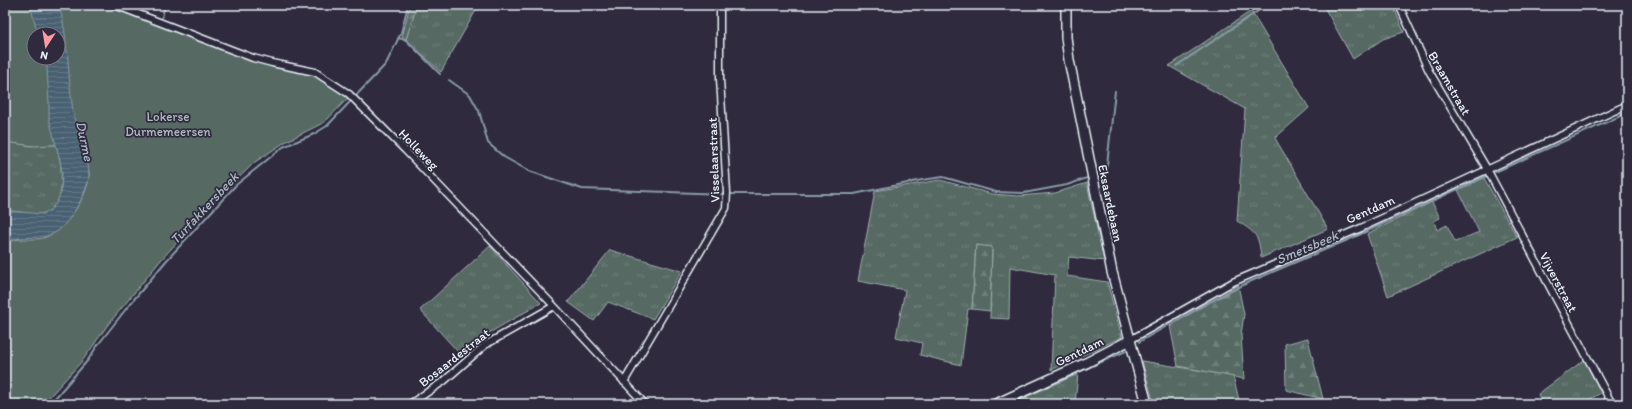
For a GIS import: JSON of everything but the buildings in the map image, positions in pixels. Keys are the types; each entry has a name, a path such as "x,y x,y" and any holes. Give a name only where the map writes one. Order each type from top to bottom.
{"main road":[{"name":"Eksaardebaan","path":"1066,5 1066,37 1072,76 1110,265 1147,404"},
{"name":"Gentdam","path":"996,404 1086,363 1130,340"}],"street":[{"name":"Holleweg","path":"115,5 253,58 315,72 349,94 554,306 645,404"},
{"name":"Visselaarstraat","path":"624,382 726,208 727,194 720,79 720,5"},
{"name":"Braamstraat","path":"1399,5 1429,71 1487,169"},
{"name":"Gentdam","path":"1130,340 1233,282 1340,237 1627,105"},
{"name":"Vijverstraat","path":"1487,169 1612,404"},
{"name":"Bosaardestraat","path":"410,404 444,381 485,344 554,306"}],"green space":[{"path":"5,5 26,26 26,66 36,66 60,160 61,191 56,205 51,210 44,213 32,214 9,211 5,213"},
{"name":"Lokerse Durmemeersen","path":"5,5 108,5 259,63 316,76 336,88 348,98 325,122 285,142 255,162 213,203 161,260 107,326 83,360 43,404 5,404 5,244 10,241 20,239 36,239 46,237 54,233 69,219 81,200 86,191 89,173 82,143 34,146 5,142"},
{"path":"410,5 417,5 406,39 402,37"},
{"path":"417,5 479,5 441,72 406,39"},
{"path":"861,5 928,5 928,9"},
{"path":"1323,5 1393,5 1404,32 1383,39 1353,59"},
{"path":"1251,11 1309,108 1275,138 1328,229 1261,258 1258,239 1252,232 1237,221 1245,109 1169,66"},
{"path":"1484,178 1517,237 1388,296 1367,234 1432,202 1440,218 1434,221 1437,230 1447,225 1455,242 1479,232 1458,190"},
{"path":"940,180 992,194 1018,196 1055,193 1087,183 1104,261 1069,257 1067,276 1107,282 1122,337 1051,370 1055,275 1010,267 1009,319 990,318 992,248 976,245 972,309 968,309 961,365 920,355 922,343 896,337 905,290 858,281 875,191"},
{"path":"976,245 992,247 990,311 972,309"},
{"path":"490,246 541,303 477,340 460,354 420,310"},
{"path":"610,250 682,271 653,319 608,302 594,321 568,302"},
{"path":"1238,285 1244,314 1241,335 1244,379 1178,366 1170,326"},
{"path":"1308,338 1323,399 1286,390 1285,344"},
{"path":"1584,360 1601,393 1581,404 1542,404 1538,394"},
{"path":"1142,361 1233,376 1240,404 1154,404"},
{"path":"1078,374 1075,404 1010,404"}],"water":[{"path":"30,5 59,5 64,26 36,26"},
{"path":"66,41 72,107 89,168 88,182 74,212 59,230 46,236 11,240 5,244 5,213 9,211 43,214 55,205 61,193 62,173 60,160 49,119 47,66 66,66"}],"waterway":[{"path":"162,17 165,5"},
{"name":"Turfakkersbeek","path":"50,404 88,360 126,309 166,261 236,185 283,147 314,134 327,126 386,64 401,33 408,5"},
{"path":"1176,66 1267,5"},
{"path":"398,38 406,40 440,74"},
{"path":"449,80 470,95 479,111 488,143 504,157 529,171 582,189 725,194"},
{"path":"1099,175 1106,174 1115,91"},
{"name":"Smetsbeek","path":"1495,172 1627,113"},
{"name":"Smetsbeek","path":"1139,342 1200,307 1249,282 1350,239 1486,176"},
{"path":"732,194 854,194 943,177 996,192 1024,193 1067,185 1087,178"},
{"name":"Smetsbeek","path":"1007,404 1126,351"}],"water label":[{"name":"Durme","path":"85,141"}]}
